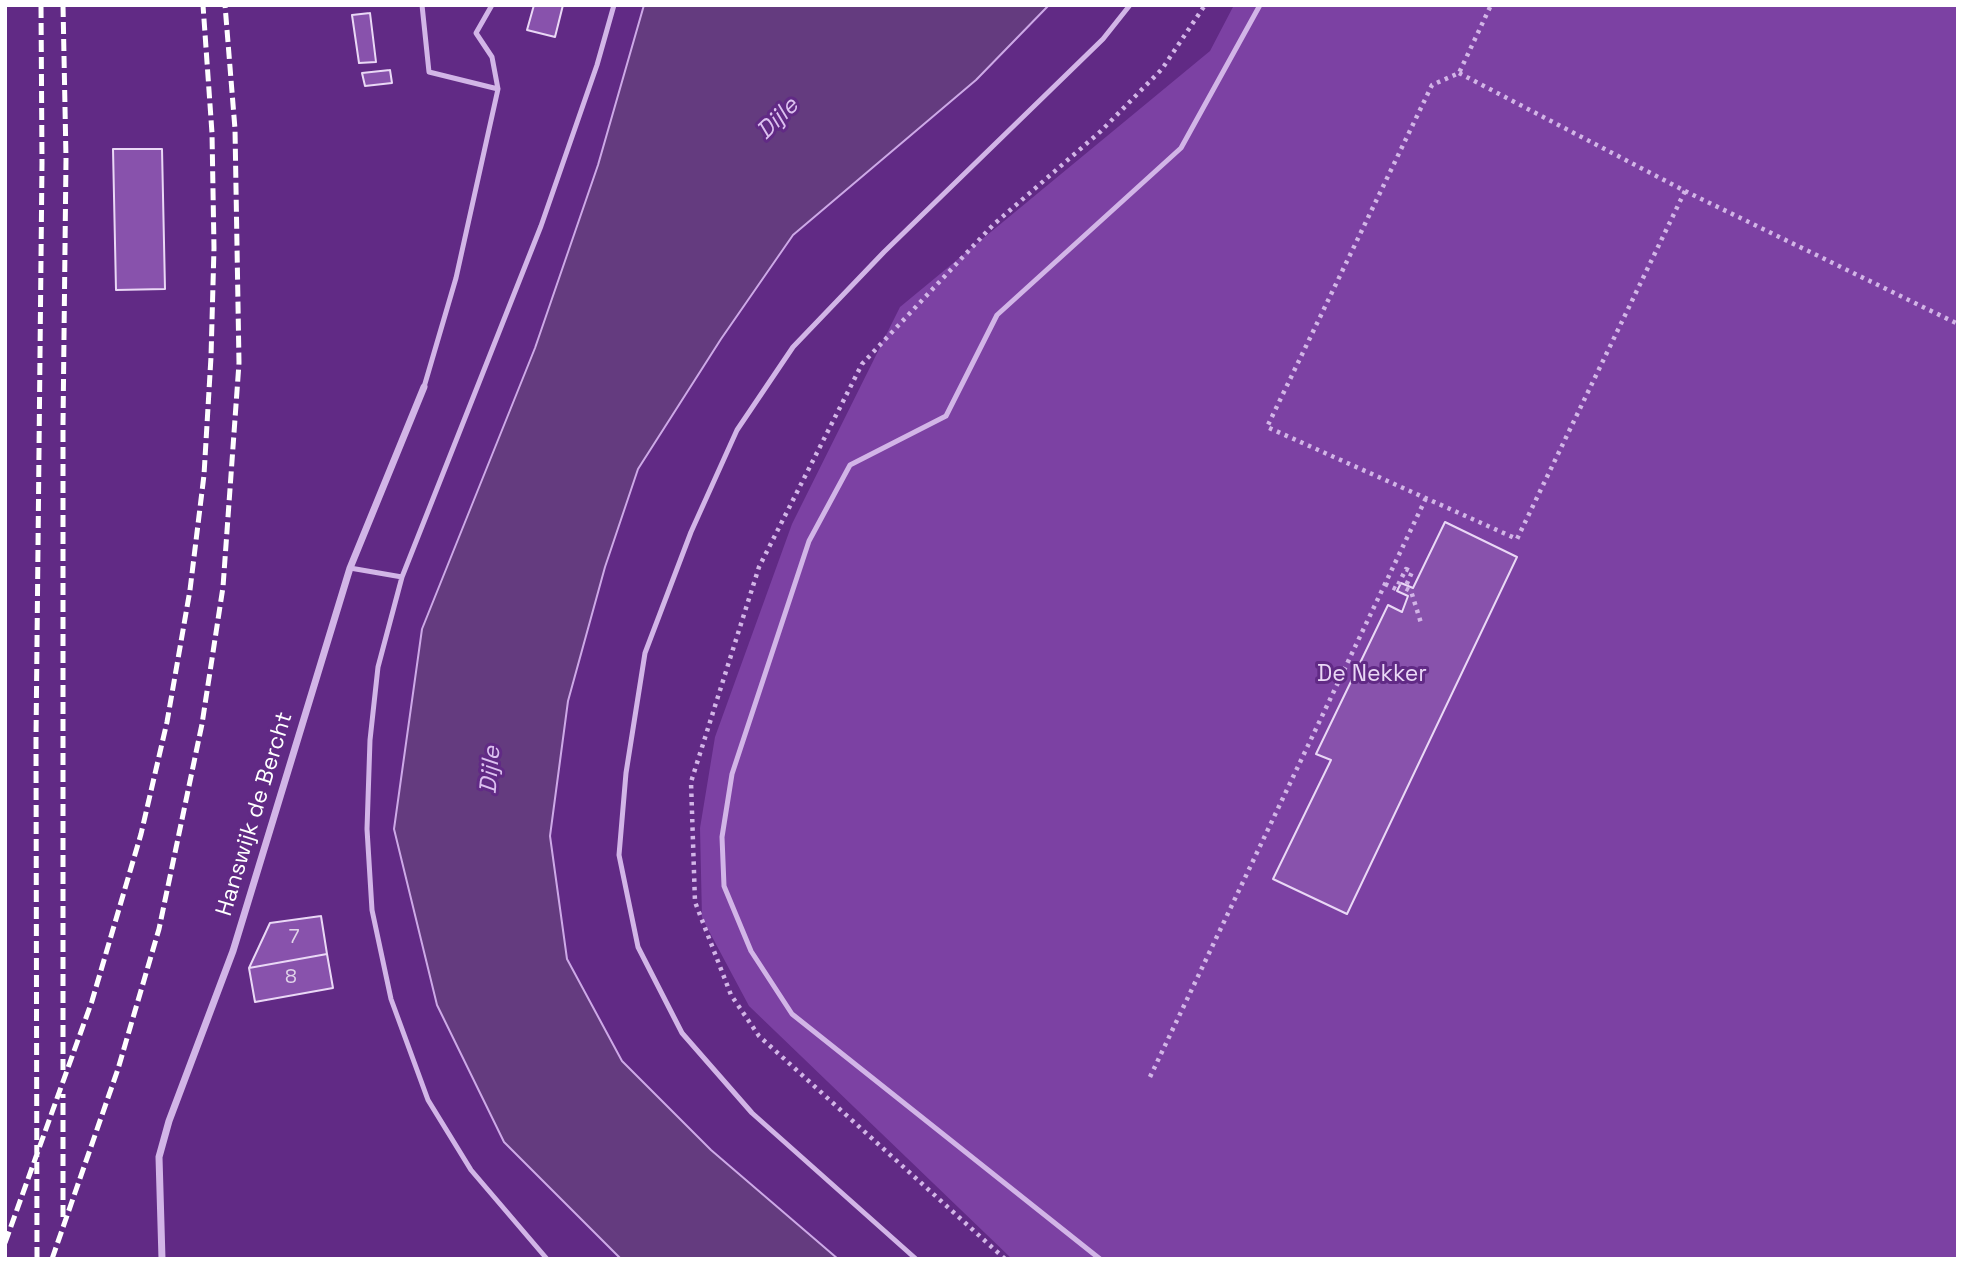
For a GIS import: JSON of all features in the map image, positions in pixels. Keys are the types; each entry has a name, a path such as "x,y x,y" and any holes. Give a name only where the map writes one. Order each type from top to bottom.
{"street":[{"name":"Hanswijk de Bercht","path":"162,1259 159,1157 169,1121 233,951 350,568 424,387"}],"lane":[{"path":"422,5 429,72 498,89"},
{"path":"424,387 456,278 498,89 492,58 476,33 492,5"},
{"path":"547,1259 471,1170 428,1100 391,999 375,923 367,829 370,740 378,667 402,577 541,226 597,65 614,5"},
{"path":"916,1259 752,1113 682,1033 638,947 619,855 626,773 645,653 691,532 737,430 793,347 884,253 1103,39 1130,5"},
{"path":"1100,1259 792,1014 751,951 724,886 722,838 732,774 808,541 850,465 946,416 997,315 1181,148 1260,5"},
{"path":"350,568 402,577"}],"path":[{"path":"1005,1259 759,1036 731,995 695,902 691,782 759,567 862,364 993,225 1101,131 1162,69 1205,5"},
{"path":"1491,5 1459,74 1432,85 1267,427 1517,538 1685,191"},
{"path":"1459,74 1685,191 1958,324"},
{"path":"1150,1077 1426,498"},
{"path":"1385,584 1396,589 1406,569 1412,572 1405,588 1411,591 1420,623"}],"green space":[{"name":"De Nekker","path":"1234,5 1958,5 1958,1259 1012,1259 749,1006 702,918 700,828 715,737 792,524 900,307 1210,51"}],"water":[{"name":"Dijle","path":"644,5 1049,5 976,80 793,235 721,339 638,469 605,567 568,701 550,836 567,959 622,1061 711,1150 838,1259 621,1259 504,1142 437,1005 394,829 422,629 535,348 598,165"}],"building":[{"path":"534,5 563,5 555,37 527,30"},
{"path":"370,13 376,62 359,63 352,15"},
{"path":"390,70 392,83 365,86 362,73"},
{"path":"113,149 162,149 165,289 116,290"},
{"path":"1445,522 1517,557 1347,914 1273,879 1331,760 1316,754 1388,605 1402,612 1408,596 1397,591 1401,583 1413,588"},
{"path":"321,916 327,954 249,968 270,923"},
{"path":"327,954 333,988 255,1002 249,968"}],"railway":[{"path":"37,1259 36,739 41,5"},
{"path":"63,5 66,159 63,425 63,1070"},
{"path":"5,1243 92,1001 141,834 167,722 190,590 204,475 214,248 212,133 203,5"},
{"path":"52,1259 118,1069 159,929 202,724 223,587 239,363 235,129 225,5"},
{"path":"63,1094 63,1217"}]}
